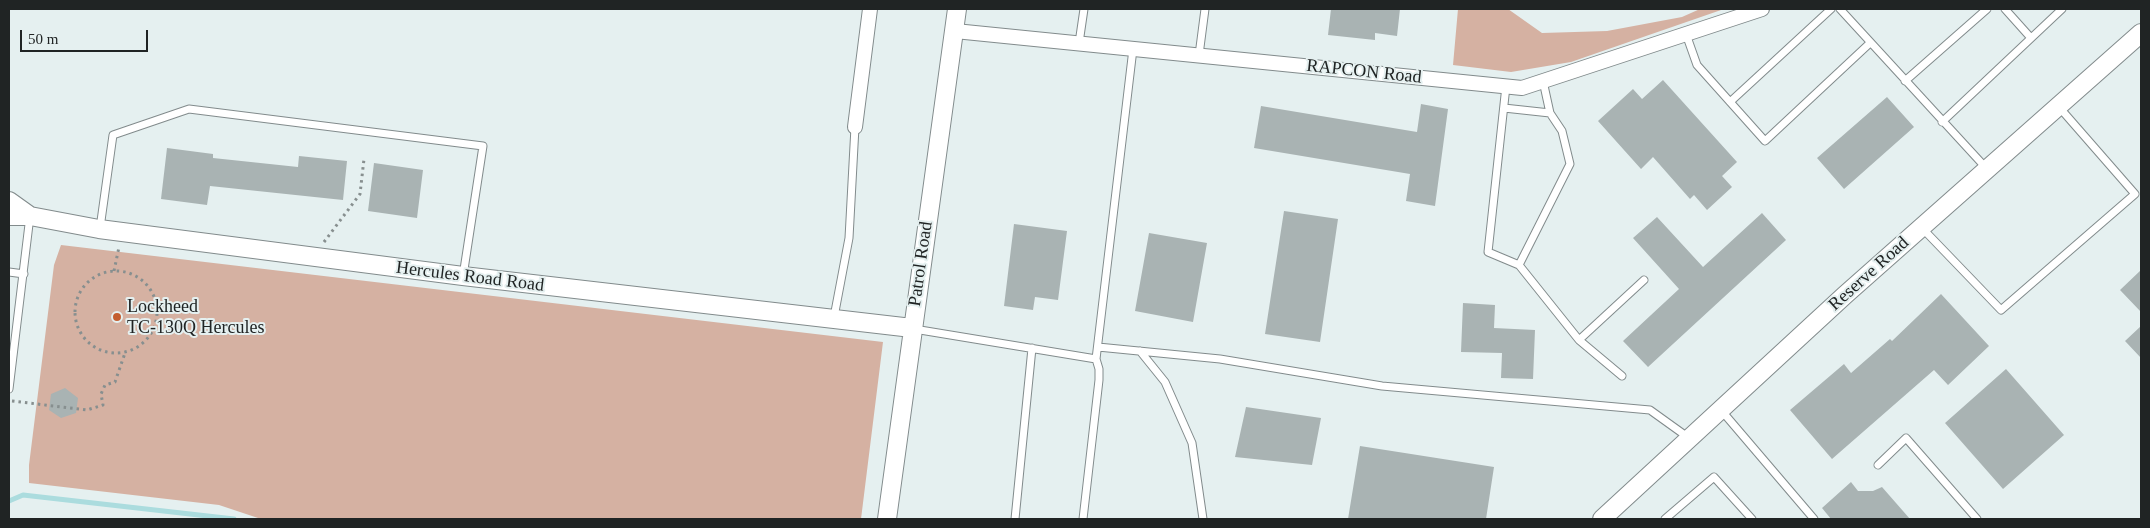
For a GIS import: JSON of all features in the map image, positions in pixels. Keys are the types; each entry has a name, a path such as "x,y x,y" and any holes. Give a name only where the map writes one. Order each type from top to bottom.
{"street":[{"path":"855,127 870,9"},
{"name":"Patrol Road","path":"887,519 957,9"},
{"name":"RAPCON Road","path":"954,31 1522,88 1762,9"},
{"name":"Reserve Road","path":"1602,519 1845,295 2141,33"},
{"path":"9,200 30,216"},
{"name":"Hercules Road Road","path":"9,216 30,216 100,229 463,276 912,328"}],"lane":[{"path":"1079,43 1084,9"},
{"path":"1199,55 1205,9"},
{"path":"1730,102 1831,9"},
{"path":"1840,9 1987,170"},
{"path":"1904,81 1987,9"},
{"path":"2005,9 2031,38"},
{"path":"1942,122 2062,9"},
{"path":"1686,34 1697,65 1765,141 1870,43"},
{"path":"1083,519 1099,380 1099,369 1096,359 1133,49"},
{"path":"1520,265 1570,164 1562,131 1550,113 1543,81"},
{"path":"1506,86 1488,252 1520,265 1579,340 1622,376"},
{"path":"1922,228 2001,310 2135,194 2058,106"},
{"path":"1504,108 1550,113"},
{"path":"100,229 113,135 189,109 483,146 463,276"},
{"path":"834,319 849,238 855,127"},
{"path":"9,389 30,216"},
{"path":"9,272 24,274"},
{"path":"1579,340 1644,280"},
{"path":"912,328 1096,359"},
{"path":"1098,347 1220,359 1382,386 1650,410 1690,438"},
{"path":"1015,519 1032,348"},
{"path":"1140,351 1166,382 1192,443 1203,519"},
{"path":"1721,410 1814,519"},
{"path":"1878,465 1906,438 1977,519"},
{"path":"1665,519 1714,477 1752,519"}],"path":[{"path":"114,271 119,247"},
{"path":"114,271 129,273 141,280 151,290 156,304 157,318 153,330 146,341 135,349 125,352 110,353 98,349 88,342 80,332 76,319 76,307 80,293 88,282 101,274 114,271"},
{"path":"9,400 87,410 103,404 101,394 105,385 115,382 125,352"}],"shaded area":[{"path":"1458,9 1508,9 1542,33 1607,31 1682,17 1700,9 1724,9 1571,62 1511,72 1453,65"},
{"path":"61,245 883,342 861,519 261,519 219,505 29,483 29,465 54,265"}],"building":[{"path":"1331,9 1400,9 1397,36 1375,33 1375,40 1328,35"},
{"path":"1663,80 1737,162 1722,176 1732,187 1707,210 1694,195 1690,199 1653,157 1641,169 1598,121 1633,89 1642,99"},
{"path":"1887,97 1914,127 1844,189 1817,158"},
{"path":"1421,104 1448,109 1435,206 1406,201 1410,174 1254,148 1261,106 1417,132"},
{"path":"167,148 213,154 213,158 298,167 299,156 347,161 343,200 210,186 207,205 161,199"},
{"path":"374,163 423,170 417,218 368,211"},
{"path":"1284,211 1338,219 1320,342 1265,334"},
{"path":"1762,213 1786,240 1648,367 1623,341 1679,289 1633,238 1657,217 1703,267"},
{"path":"1014,224 1067,231 1058,300 1035,297 1033,310 1004,306"},
{"path":"1149,233 1207,243 1193,322 1135,311"},
{"path":"2141,270 2141,312 2120,290"},
{"path":"1941,294 1989,346 1948,385 1934,370 1832,459 1790,410 1844,364 1851,373 1890,339 1892,341"},
{"path":"1463,303 1495,305 1494,328 1535,330 1533,379 1501,378 1502,353 1461,352"},
{"path":"2141,326 2141,358 2125,341"},
{"path":"2006,369 2064,435 2003,489 1945,423"},
{"path":"65,388 78,398 76,413 61,418 49,410 51,394"},
{"path":"1246,407 1321,418 1312,465 1235,457"},
{"path":"1360,446 1494,467 1486,519 1348,519"},
{"path":"1851,482 1858,491 1873,491 1882,487 1910,519 1831,519 1822,508"}],"waterway":[{"path":"9,501 23,495 234,519"}],"place":[{"name":"Lockheed TC-130Q Hercules","path":"117,317"}]}
